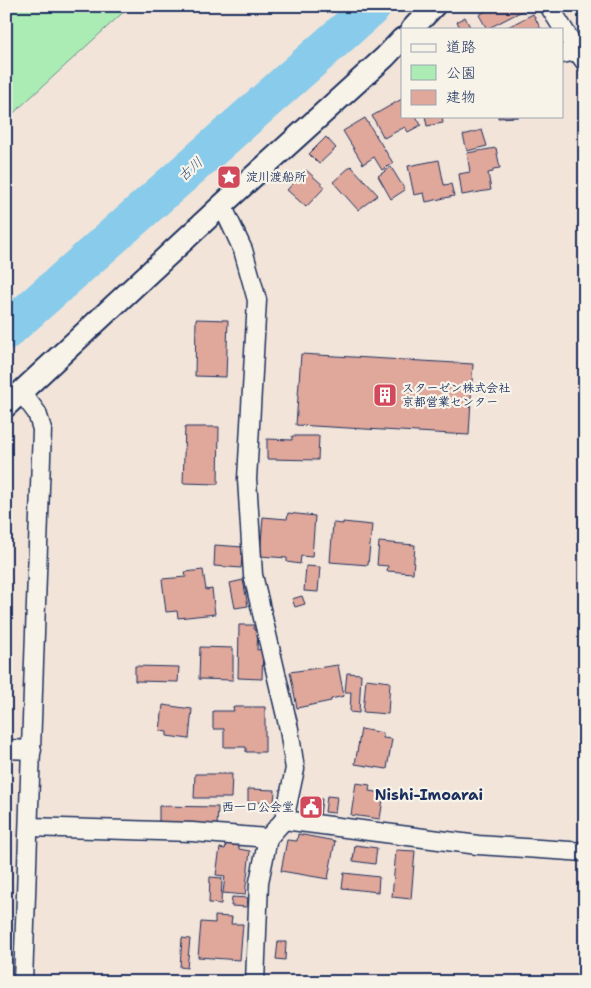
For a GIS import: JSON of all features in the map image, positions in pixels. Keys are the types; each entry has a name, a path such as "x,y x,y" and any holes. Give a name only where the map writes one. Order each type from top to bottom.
{"street":[{"path":"413,28 434,6"},
{"path":"548,6 560,28"},
{"path":"564,36 575,56"},
{"path":"23,982 42,429 37,412 14,400 222,204 400,44"},
{"path":"222,204 243,250 257,300 247,479 254,575 289,729 295,769 284,820 268,838 259,882 255,982"},
{"path":"6,749 32,750"},
{"path":"284,820 478,845 585,852"},
{"path":"29,827 192,832 268,838"}],"green space":[{"path":"6,6 130,6 6,120"}],"building":[{"path":"483,6 530,6 489,28 486,28 479,15 486,11"},
{"path":"533,14 540,28 506,28"},
{"path":"465,17 470,28 460,28 457,22"},
{"path":"401,100 401,118 417,118 421,125 408,132 405,127 384,138 372,116"},
{"path":"365,118 393,163 382,170 374,157 363,164 343,131"},
{"path":"425,118 442,118 443,123 427,126"},
{"path":"482,130 487,146 467,151 463,135"},
{"path":"326,137 336,148 319,164 309,154"},
{"path":"496,148 500,168 493,169 493,172 488,173 491,190 462,195 459,174 470,172 467,153"},
{"path":"439,160 444,185 451,184 454,196 426,202 424,193 414,195 408,166"},
{"path":"351,166 378,195 358,210 333,182"},
{"path":"391,167 405,190 391,199 378,176"},
{"path":"306,170 325,187 306,207 287,190"},
{"path":"196,319 228,320 226,377 195,376"},
{"name":"スターゼン株式会社 京都営業センター","path":"301,354 473,364 469,435 296,425"},
{"path":"185,427 219,427 218,484 183,483"},
{"path":"292,436 319,436 318,460 267,459 267,439 292,440"},
{"path":"288,513 315,516 312,557 301,556 300,564 287,562 287,558 260,556 263,517 287,519"},
{"path":"343,522 372,525 368,565 330,562 333,523 343,524"},
{"path":"379,542 415,545 413,573 387,571 388,566 377,565"},
{"path":"215,545 243,547 241,568 214,566"},
{"path":"306,566 320,567 318,592 304,591"},
{"path":"203,570 206,590 212,589 215,614 178,618 177,611 166,612 162,579 186,577 185,572"},
{"path":"243,580 248,606 235,608 230,583"},
{"path":"302,596 305,604 295,607 292,599"},
{"path":"239,625 254,625 254,630 258,630 257,650 263,649 262,679 238,678"},
{"path":"200,647 233,648 233,680 199,679"},
{"path":"338,665 344,696 331,699 331,701 297,708 290,672"},
{"path":"135,666 179,667 178,682 135,681"},
{"path":"347,673 361,674 359,713 350,712 351,692 345,692"},
{"path":"366,679 390,682 388,714 363,712"},
{"path":"163,705 192,709 189,739 167,736 167,732 160,731"},
{"path":"233,707 265,707 265,752 246,752 246,747 224,747 224,729 213,729 213,711 234,711"},
{"path":"361,729 383,733 383,738 392,739 387,769 355,764"},
{"path":"195,774 232,774 231,798 194,798"},
{"path":"356,783 370,785 369,791 384,793 380,819 351,815"},
{"path":"248,789 275,790 274,803 248,802"},
{"path":"327,796 337,797 335,813 325,812"},
{"name":"西一口公会堂","path":"303,797 322,799 320,816 301,814"},
{"path":"159,806 218,807 217,826 159,825"},
{"path":"298,834 335,841 328,879 281,871 287,840 297,841"},
{"path":"226,844 239,846 239,849 250,851 245,895 223,893 225,876 216,875 220,848 225,849"},
{"path":"355,845 377,848 375,864 353,861"},
{"path":"396,850 415,851 411,899 392,897"},
{"path":"344,873 379,877 378,892 342,888"},
{"path":"210,877 222,878 221,904 209,903"},
{"path":"232,897 248,898 247,907 231,906"},
{"path":"215,916 232,917 231,924 243,924 240,960 198,957 201,922 215,923"},
{"path":"182,938 190,939 187,968 180,967"},
{"path":"278,942 286,942 285,960 276,959"}],"waterway":[{"name":"古川","path":"6,331 373,6"}],"place":[{"name":"淀川渡船所","path":"229,177"},
{"name":"スターゼン株式会社 京都営業センター","path":"385,395"},
{"name":"西一口公会堂","path":"311,807"}],"district":[{"name":"Nishi-Imoarai","path":"429,795"}]}
